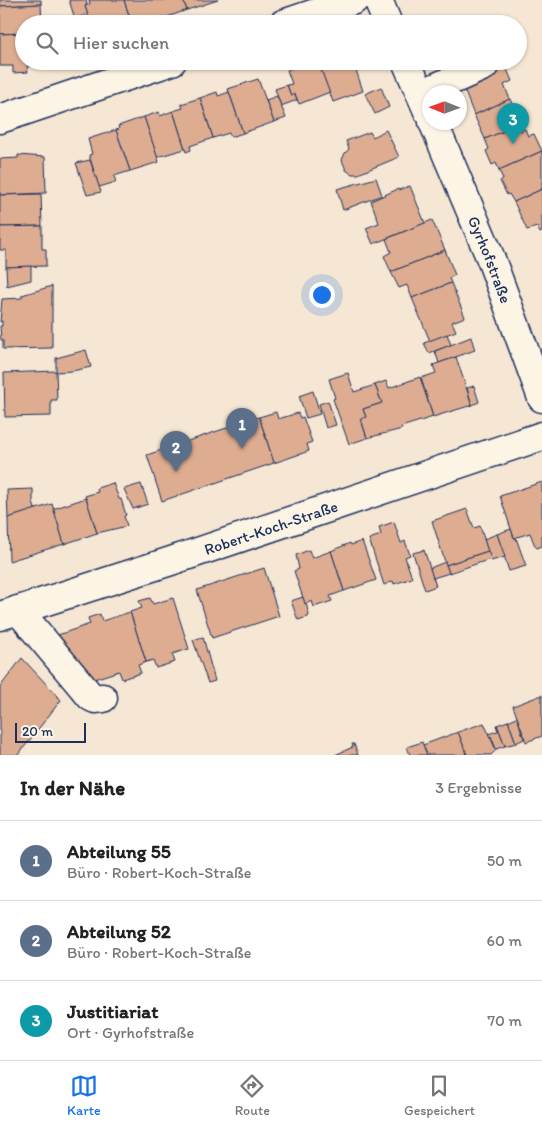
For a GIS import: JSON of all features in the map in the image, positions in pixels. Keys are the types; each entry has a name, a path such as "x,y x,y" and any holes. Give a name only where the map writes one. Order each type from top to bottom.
{"street":[{"path":"310,15 354,0"},
{"path":"378,0 384,15"},
{"path":"0,119 145,70"},
{"path":"410,70 422,97"},
{"path":"454,85 478,70"},
{"name":"Gyrhofstraße","path":"436,130 491,259 542,398"},
{"name":"Robert-Koch-Straße","path":"9,613 171,561 542,436"},
{"path":"9,613 92,697 95,699 103,698"}],"building":[{"path":"0,0 41,0 41,4 0,6"},
{"path":"69,0 86,0 87,5 85,6 88,14 74,15"},
{"path":"89,0 124,0 129,15 88,15 85,6 90,4"},
{"path":"124,0 183,0 187,10 173,15 129,15"},
{"path":"183,0 218,0 187,10"},
{"path":"41,4 42,15 15,15 15,33 0,34 0,6"},
{"path":"15,33 15,70 28,70 28,72 13,73 13,66 0,66 0,34"},
{"path":"287,70 321,70 330,92 299,104 295,94 291,96 287,85 292,84"},
{"path":"321,70 356,70 363,91 333,102"},
{"path":"500,70 507,70 512,81 504,85 510,99 474,115 467,97 467,85"},
{"path":"258,79 274,122 243,133 228,89"},
{"path":"287,85 291,96 295,94 297,100 281,106 275,89"},
{"path":"381,87 389,107 375,114 365,94"},
{"path":"217,92 218,96 229,92 243,133 231,137 229,133 213,138 200,98"},
{"path":"277,96 286,118 274,122 266,100"},
{"path":"200,98 213,138 190,146 191,150 186,152 173,111 183,108 181,104"},
{"path":"510,99 517,114 514,116 518,125 485,139 474,115"},
{"path":"173,111 185,149 157,157 144,117 159,112 160,116"},
{"path":"144,117 159,162 130,171 116,130 119,129 118,126"},
{"path":"518,125 521,131 525,129 528,136 534,134 542,151 499,170 496,163 492,165 486,151 489,149 485,139"},
{"path":"116,130 130,171 114,176 116,182 99,187 89,155 92,154 88,139"},
{"path":"386,130 399,157 358,174 352,174 346,170 342,160 349,149 346,141 370,132 373,137"},
{"path":"542,151 542,189 514,202 509,194 507,195 500,181 503,179 499,170"},
{"path":"18,155 45,157 46,193 0,195 0,159 18,158"},
{"path":"90,160 101,192 87,195 76,163"},
{"path":"376,178 382,195 343,210 337,189"},
{"path":"410,186 425,223 373,244 366,228 379,223 371,201 398,189"},
{"path":"542,189 542,232 540,233 537,227 527,230 514,202"},
{"path":"41,194 42,226 0,227 0,195"},
{"path":"432,220 445,250 391,272 384,256 391,252 386,239"},
{"path":"42,226 42,249 46,249 46,266 6,267 6,250 0,250 0,227"},
{"path":"445,250 455,275 449,278 451,283 412,298 407,285 399,288 391,272"},
{"path":"31,266 31,280 7,286 6,267"},
{"path":"451,283 465,317 452,322 456,331 430,341 412,298"},
{"path":"52,286 52,348 3,349 0,326 2,326 2,321 0,322 2,299 22,298 22,295"},
{"path":"447,334 451,345 429,353 424,343"},
{"path":"471,337 475,350 439,363 435,351"},
{"path":"86,350 91,367 56,372 56,358"},
{"path":"456,357 472,405 433,417 421,378 436,373 433,365"},
{"path":"56,371 57,400 51,400 51,416 5,417 4,373"},
{"path":"348,373 354,392 375,385 382,403 363,409 366,417 361,419 367,438 349,444 333,399 335,398 329,379"},
{"path":"420,377 433,417 401,427 402,429 367,438 361,419 366,417 363,409 382,403 375,385 386,381 389,388"},
{"path":"474,386 479,402 472,405 467,388"},
{"path":"313,391 320,414 306,418 299,396"},
{"path":"328,401 336,425 326,428 319,404"},
{"path":"276,412 278,419 298,413 300,418 303,417 312,442 307,444 309,451 274,463 259,417"},
{"path":"259,417 274,463 162,501 147,455"},
{"path":"542,482 542,546 537,548 530,533 514,538 500,496"},
{"path":"113,483 119,499 121,499 127,526 97,533 85,496 98,492 97,488"},
{"path":"141,484 148,504 133,509 124,489"},
{"path":"33,489 33,502 35,509 38,509 8,518 7,490"},
{"path":"86,498 97,533 64,544 53,509"},
{"path":"52,504 64,544 9,561 8,518"},
{"path":"467,509 474,528 480,526 488,551 446,565 432,521"},
{"path":"394,522 401,543 405,541 410,555 405,557 412,578 394,584 393,581 384,585 369,539 381,535 379,527"},
{"path":"511,529 526,566 509,571 497,534"},
{"path":"497,534 505,557 491,561 484,539"},
{"path":"362,541 376,580 344,591 331,551 350,543 351,545"},
{"path":"309,550 312,558 331,551 344,591 330,596 332,601 314,607 312,601 305,604 294,571 299,569 296,555"},
{"path":"424,550 436,586 425,590 413,553"},
{"path":"488,551 491,559 449,573 446,565"},
{"path":"445,562 449,573 433,578 430,568"},
{"path":"264,568 279,616 212,638 197,590"},
{"path":"303,597 309,615 298,620 291,601"},
{"path":"150,598 153,604 173,598 189,649 172,654 175,662 156,668 153,660 146,662 130,612 142,608 139,601"},
{"path":"130,612 146,662 138,665 141,673 122,679 119,671 91,680 55,636 90,624 88,618 100,614 102,621"},
{"path":"203,637 215,681 208,683 193,640"},
{"path":"22,658 61,700 18,755 0,755 0,687"},
{"path":"542,695 542,736 526,742 513,706"},
{"path":"517,717 524,739 516,743 508,721"},
{"path":"508,721 516,743 505,746 497,725"},
{"path":"484,723 496,750 491,755 467,755 458,732"},
{"path":"496,725 505,746 496,749 491,736 488,734 498,731"},
{"path":"458,732 467,755 427,755 423,745"},
{"path":"422,742 427,755 410,755 407,747"},
{"path":"352,744 354,744 358,755 335,755 353,747"}],"place":[{"name":"Justitiariat","path":"513,144"},
{"name":"Abteilung 55","path":"242,449"},
{"name":"Abteilung 52","path":"176,472"}]}
